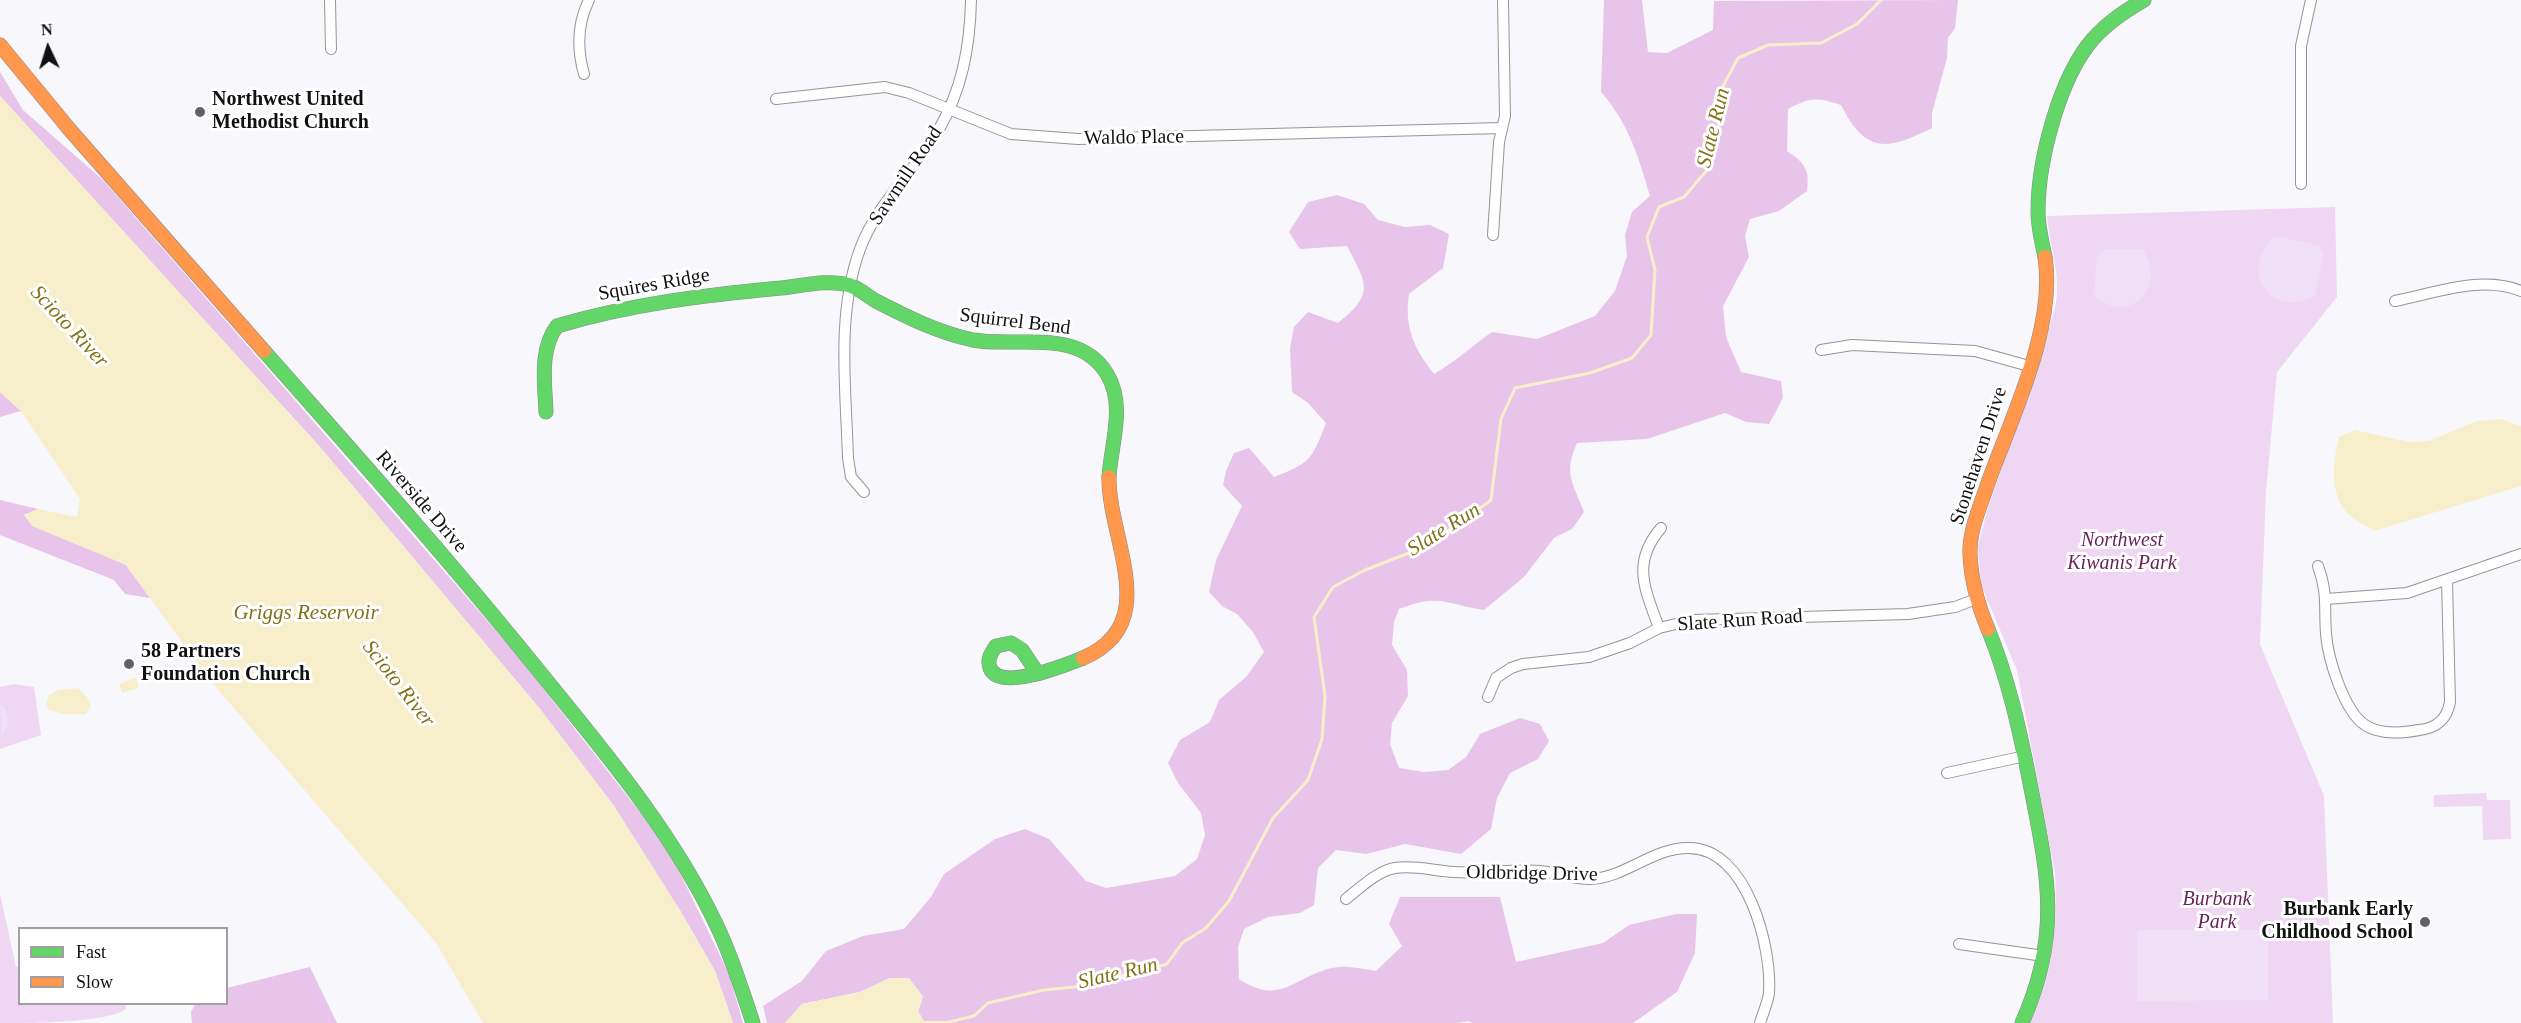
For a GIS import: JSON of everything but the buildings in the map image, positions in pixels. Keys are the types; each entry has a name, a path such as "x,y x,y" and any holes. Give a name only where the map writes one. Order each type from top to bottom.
{"street":[{"path":"330,0 331,49"},
{"path":"584,74 579,50 579,27 589,0"},
{"name":"Sawmill Road","path":"864,492 851,477 848,458 845,333 850,286 870,228 885,201 938,133 949,110 968,53 971,0"},
{"path":"1493,235 1505,98 1503,0"},
{"name":"Stonehaven Drive","path":"2022,1023 2035,994 2044,956 2049,915 2048,874 2006,673 1976,599 1972,574 1972,535 2040,337 2047,282 2039,230 2039,196 2058,107 2072,68 2100,29 2125,10 2144,0"},
{"path":"2301,184 2301,46 2310,0"},
{"name":"Riverside Drive","path":"0,45 125,193 493,614 628,783 696,882 732,956 753,1023"},
{"name":"Waldo Place","path":"776,99 885,87 909,93 1011,134 1078,139 1502,128"},
{"name":"Squires Ridge","path":"546,412 546,349 550,332 557,326 645,305 714,293 825,283 850,286"},
{"path":"2395,301 2481,284 2521,291"},
{"name":"Squirrel Bend","path":"850,286 917,321 962,338 993,343 1048,342 1073,347 1099,362 1113,383 1116,396 1109,480 1111,518 1129,586 1127,614 1117,633 1097,650 1083,657 1036,671"},
{"path":"1821,350 1852,345 1975,351 2029,366"},
{"path":"1659,628 1647,593 1642,564 1648,544 1661,528"},
{"path":"2326,599 2407,592 2521,554"},
{"path":"2318,566 2326,587 2326,634 2333,669 2351,710 2365,725 2384,732 2432,728 2443,719 2448,711 2451,702 2447,580"},
{"name":"Slate Run Road","path":"1488,696 1496,678 1511,668 1589,657 1630,644 1659,628 1711,619 1933,612 1976,599"},
{"path":"1947,773 2025,756"},
{"name":"Oldbridge Drive","path":"1346,899 1370,879 1394,868 1421,867 1467,873 1539,871 1589,879 1610,875 1668,850 1691,848 1706,851 1731,866 1742,880 1754,910 1767,962 1769,994 1760,1023"},
{"path":"1959,944 2044,956"}],"green space":[{"name":"Northwest Kiwanis Park","path":"2335,207 2337,297 2277,372 2266,492 2260,644 2324,796 2333,1023 2030,1023 2044,987 2052,950 2056,911 2055,873 2017,670 1981,585 1978,547 1987,511 2050,327 2056,303 2057,275 2047,216"},
{"path":"14,684 34,687 41,735 0,749 0,687"},
{"path":"2486,793 2487,800 2510,800 2511,839 2483,840 2482,806 2434,807 2434,795"},
{"path":"0,894 16,967 18,966 18,1005 125,1005 126,1009 116,1014 86,1020 0,1023"}],"shaded area":[{"path":"1604,0 1642,0 1648,52 1667,53 1713,30 1714,1 1958,0 1955,28 1948,38 1947,58 1932,113 1932,128 1903,141 1879,144 1860,133 1841,105 1814,100 1802,102 1788,109 1787,151 1802,163 1807,172 1807,191 1779,211 1750,219 1745,236 1749,257 1723,306 1726,337 1741,372 1781,381 1783,398 1769,424 1746,422 1725,413 1647,439 1577,443 1570,471 1573,486 1584,512 1572,529 1554,538 1524,577 1484,610 1442,601 1413,604 1399,609 1394,622 1392,645 1407,670 1408,696 1392,723 1390,744 1399,768 1424,772 1448,770 1466,757 1480,734 1520,718 1540,724 1549,741 1538,759 1510,773 1497,798 1491,829 1461,854 1405,844 1366,854 1336,850 1318,868 1314,905 1300,913 1268,917 1244,929 1238,947 1239,979 1254,987 1267,990 1290,986 1312,975 1339,967 1376,971 1402,946 1389,924 1400,897 1500,897 1516,962 1603,943 1629,925 1676,914 1697,914 1695,953 1677,992 1633,1023 1473,1023 1468,1021 1458,1023 945,1023 948,1022 924,1021 918,1011 923,996 908,978 890,978 860,992 802,1004 785,1023 767,1023 763,1006 802,981 826,951 863,936 904,929 931,897 944,874 995,839 1025,829 1049,839 1086,881 1106,888 1175,876 1197,859 1205,835 1201,813 1178,783 1168,763 1180,740 1210,722 1219,700 1246,677 1264,652 1253,632 1237,614 1222,606 1209,592 1216,560 1242,506 1223,485 1226,471 1234,453 1249,448 1274,477 1303,464 1313,453 1326,423 1308,403 1292,392 1290,348 1294,327 1308,312 1338,323 1358,304 1364,288 1363,279 1347,246 1300,249 1289,232 1308,202 1337,195 1364,204 1378,220 1405,227 1430,225 1449,234 1443,268 1409,294 1408,316 1412,337 1434,374 1492,332 1537,339 1595,316 1615,291 1627,256 1625,235 1632,212 1650,196 1637,154 1625,128 1601,92"},
{"path":"0,72 23,110 103,180 517,655 642,815 676,865 729,974 743,1023 733,1023 715,971 681,912 614,806 540,709 320,447 0,96"},
{"path":"2274,236 2320,246 2324,255 2315,295 2299,301 2284,302 2273,297 2264,288 2259,276 2259,263 2264,249"},
{"path":"2106,249 2142,249 2149,262 2151,275 2148,287 2142,297 2133,304 2121,307 2108,305 2094,296 2097,256"},
{"path":"0,392 21,411 0,417"},
{"path":"0,500 38,509 24,515 126,565 150,598 125,594 114,580 0,535"},
{"path":"0,705 5,708 9,724 2,735"},
{"path":"2137,930 2268,930 2268,1000 2137,1001"},
{"path":"310,967 337,1023 192,1023 191,1012 194,1005 228,1005 228,988"}],"water":[{"name":"Griggs Reservoir","path":"0,96 320,447 540,709 614,806 681,912 715,971 733,1023 483,1023 436,943 208,678 126,565 32,526 24,515 38,509 77,517 80,499 21,411 0,392"},
{"path":"2501,419 2521,426 2521,486 2374,531 2346,512 2337,495 2334,476 2339,437 2355,430 2409,442 2429,441 2477,421"},
{"path":"136,677 139,688 122,693 119,684"},
{"path":"78,688 87,697 91,706 86,714 63,714 49,710 46,704 49,695 58,690"},
{"path":"890,978 909,978 923,997 918,1012 924,1021 950,1021 945,1023 785,1023 802,1004 860,992"}],"waterway":[{"name":"Slate Run","path":"945,1023 974,1016 988,1003 1044,990 1074,987 1167,964 1182,943 1206,928 1229,901 1273,818 1308,780 1322,739 1325,696 1314,617 1333,587 1365,570 1414,551 1462,522 1491,500 1501,419 1515,388 1590,373 1632,358 1651,335 1655,270 1647,237 1659,207 1684,197 1708,169 1718,126 1722,88 1738,58 1768,45 1821,43 1857,24 1881,0"}],"traffic: fast":[{"path":"2045,257 2039,223 2039,192 2046,145 2061,97 2070,75 2093,39 2117,17 2144,0"},
{"path":"546,412 545,356 551,335 557,326 668,301 841,283 856,288 911,319 960,337 990,342 1046,342 1080,350 1095,359 1107,374 1116,399 1116,425 1109,477"},
{"path":"264,351 498,620 631,787 699,890 727,950 753,1023"},
{"path":"1988,629 2017,721 2046,872 2048,901 2043,959 2035,990 2022,1023"},
{"path":"1036,671 1022,650 1011,643 996,646 990,656 990,668 996,675 1006,678 1034,675 1083,658"}],"traffic: slow":[{"path":"0,45 70,130 264,351"},
{"path":"1988,629 1973,583 1971,536 1988,483 2030,372 2038,342 2047,284 2045,257"},
{"path":"1083,658 1107,643 1121,624 1127,602 1126,578 1111,501 1109,477"}],"place":[{"name":"Northwest United Methodist Church","path":"200,112"},
{"name":"58 Partners Foundation Church","path":"129,664"},
{"name":"Burbank Early Childhood School","path":"2425,922"}],"water label":[{"name":"Scioto River","path":"69,327"},
{"name":"Scioto River","path":"398,684"}],"park label":[{"name":"Burbank Park","path":"2217,912"}]}
